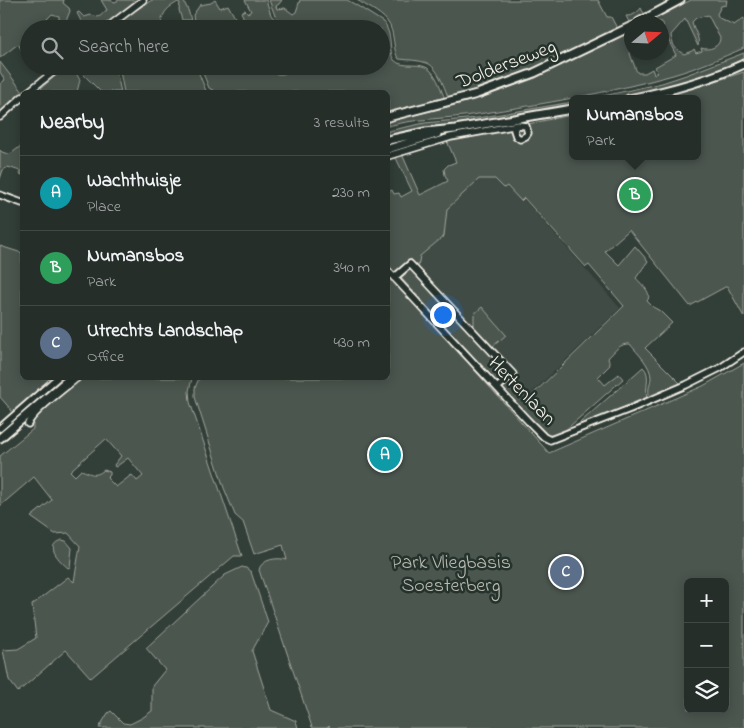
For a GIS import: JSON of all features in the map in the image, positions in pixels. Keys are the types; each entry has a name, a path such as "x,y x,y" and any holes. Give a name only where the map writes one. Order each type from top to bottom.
{"main road":[{"path":"652,15 680,0"},
{"name":"Dolderseweg","path":"390,116 477,94 534,73 624,30"},
{"path":"647,95 694,83 744,64"},
{"path":"390,140 425,132 455,129 569,110"},
{"path":"390,148 455,129"},
{"path":"0,438 68,380"}],"street":[{"path":"117,20 144,0"},
{"path":"31,90 50,75"},
{"path":"0,116 20,99"},
{"path":"390,155 451,137 516,126"},
{"path":"0,195 20,202"},
{"path":"394,278 410,264 513,374 497,388"},
{"name":"Hertenlaan","path":"390,273 544,437 550,440 686,385 720,368 744,352"},
{"path":"0,428 55,380"},
{"path":"28,424 29,420 37,412 75,380"}],"shaded area":[{"path":"498,177 528,204 620,308 524,400 396,256 479,178"}],"green space":[{"path":"0,0 64,0 63,3 70,11 66,20 59,20 59,16 52,14 46,20 20,20 20,47 18,44 0,58"},
{"path":"101,0 115,2 119,0 140,0 112,20 80,20 77,13 79,12 84,17 91,15 98,17 107,10"},
{"path":"152,0 183,0 191,20 182,20 179,10 180,3 178,2 165,12 162,20 122,20"},
{"path":"215,0 220,8 228,5 236,20 194,20 193,15 200,5 211,3"},
{"path":"245,0 266,0 271,15 275,20 245,20 241,12 245,10 248,13 251,11"},
{"path":"269,0 282,0 276,6 277,9 285,8 293,14 296,12 300,0 347,0 380,20 278,20"},
{"path":"357,0 598,0 607,17 611,17 618,30 516,78 449,100 441,79 431,65 424,62 399,59 395,52 390,20 386,20"},
{"path":"691,0 727,0 726,5 721,6 717,14 719,18 734,25 744,18 744,48 682,72 589,95 569,95 569,99 467,116 410,121 390,126 390,120 476,99 525,81 624,34 624,60 632,60 638,73 645,73 652,69 654,74 657,72 655,67 676,55 669,42 669,15 661,15","holes":["708,15 720,38 714,48 701,48 702,51 696,53 694,49 684,54 674,46 671,35 685,19 698,46 698,36 692,22 696,18"]},
{"path":"641,8 644,15 631,15 635,14"},
{"path":"390,37 391,53 394,60 402,64 423,66 431,71 436,77 445,99 390,112 390,90 212,90 209,88 204,75 390,75"},
{"path":"744,53 744,60 701,78 639,95 608,95 662,83"},
{"path":"0,62 21,90 20,96 0,113 0,84 5,80 0,72"},
{"path":"744,72 744,317 727,286 690,306 629,230 605,251 619,265 635,246 648,261 636,278 648,292 647,301 672,323 645,348 681,384 650,398 651,378 649,368 630,344 623,345 608,358 610,365 598,377 605,385 619,374 623,379 561,434 548,435 502,388 513,379 530,397 624,306 589,265 586,267 524,198 521,201 507,186 504,188 495,179 479,179 447,209 444,236 420,256 418,267 411,259 394,272 390,267 390,191 392,190 394,194 399,193 401,197 412,191 395,156 402,154 420,195 448,181 444,169 456,162 447,141 569,116 569,160 701,160 701,95 672,95"},
{"path":"56,75 77,75 80,80 78,90 43,90 41,88"},
{"path":"84,75 117,75 121,90 99,90"},
{"path":"121,75 200,75 206,90 124,90"},
{"path":"569,103 569,108 390,138 390,131 425,123 477,118"},
{"path":"20,147 20,171 8,167 3,170 0,179 0,150 8,154"},
{"path":"0,246 20,252 20,380 50,380 13,412 0,397"},
{"path":"412,268 508,374 498,383 401,278"},
{"name":"Park Vliegbasis Soesterberg","path":"390,276 549,453 703,386 744,363 744,728 330,728 329,726 327,728 313,728 259,570 260,566 266,561 287,560 283,545 254,554 243,522 235,515 224,488 195,397 195,388 198,380 390,380"},
{"path":"482,307 506,335 492,347 474,327 474,314"},
{"path":"643,367 647,374 647,399 574,428"},
{"path":"78,380 192,380 189,391 190,402 242,556 234,556 91,678 66,650 18,692 9,680 3,650 18,649 36,638 32,605 68,577 74,582 80,546 68,533 55,534 31,517 52,500 34,477 0,506 0,456 33,429 36,417","holes":["106,439 121,456 114,465 115,467 128,458 143,476 137,481 132,475 116,487 107,478 110,472 104,470 95,474 81,470 75,476 70,471"]},
{"path":"66,541 72,548 70,567 68,568 53,549 56,542"},
{"path":"242,567 251,572 268,622 252,651 271,710 296,721 298,728 99,728 111,711 123,723 130,724 152,711 152,686 165,670 146,648 225,575"}],"place":[{"name":"Numansbos","path":"635,195"},
{"name":"Wachthuisje","path":"385,455"},
{"name":"Utrechts Landschap","path":"566,572"}]}
